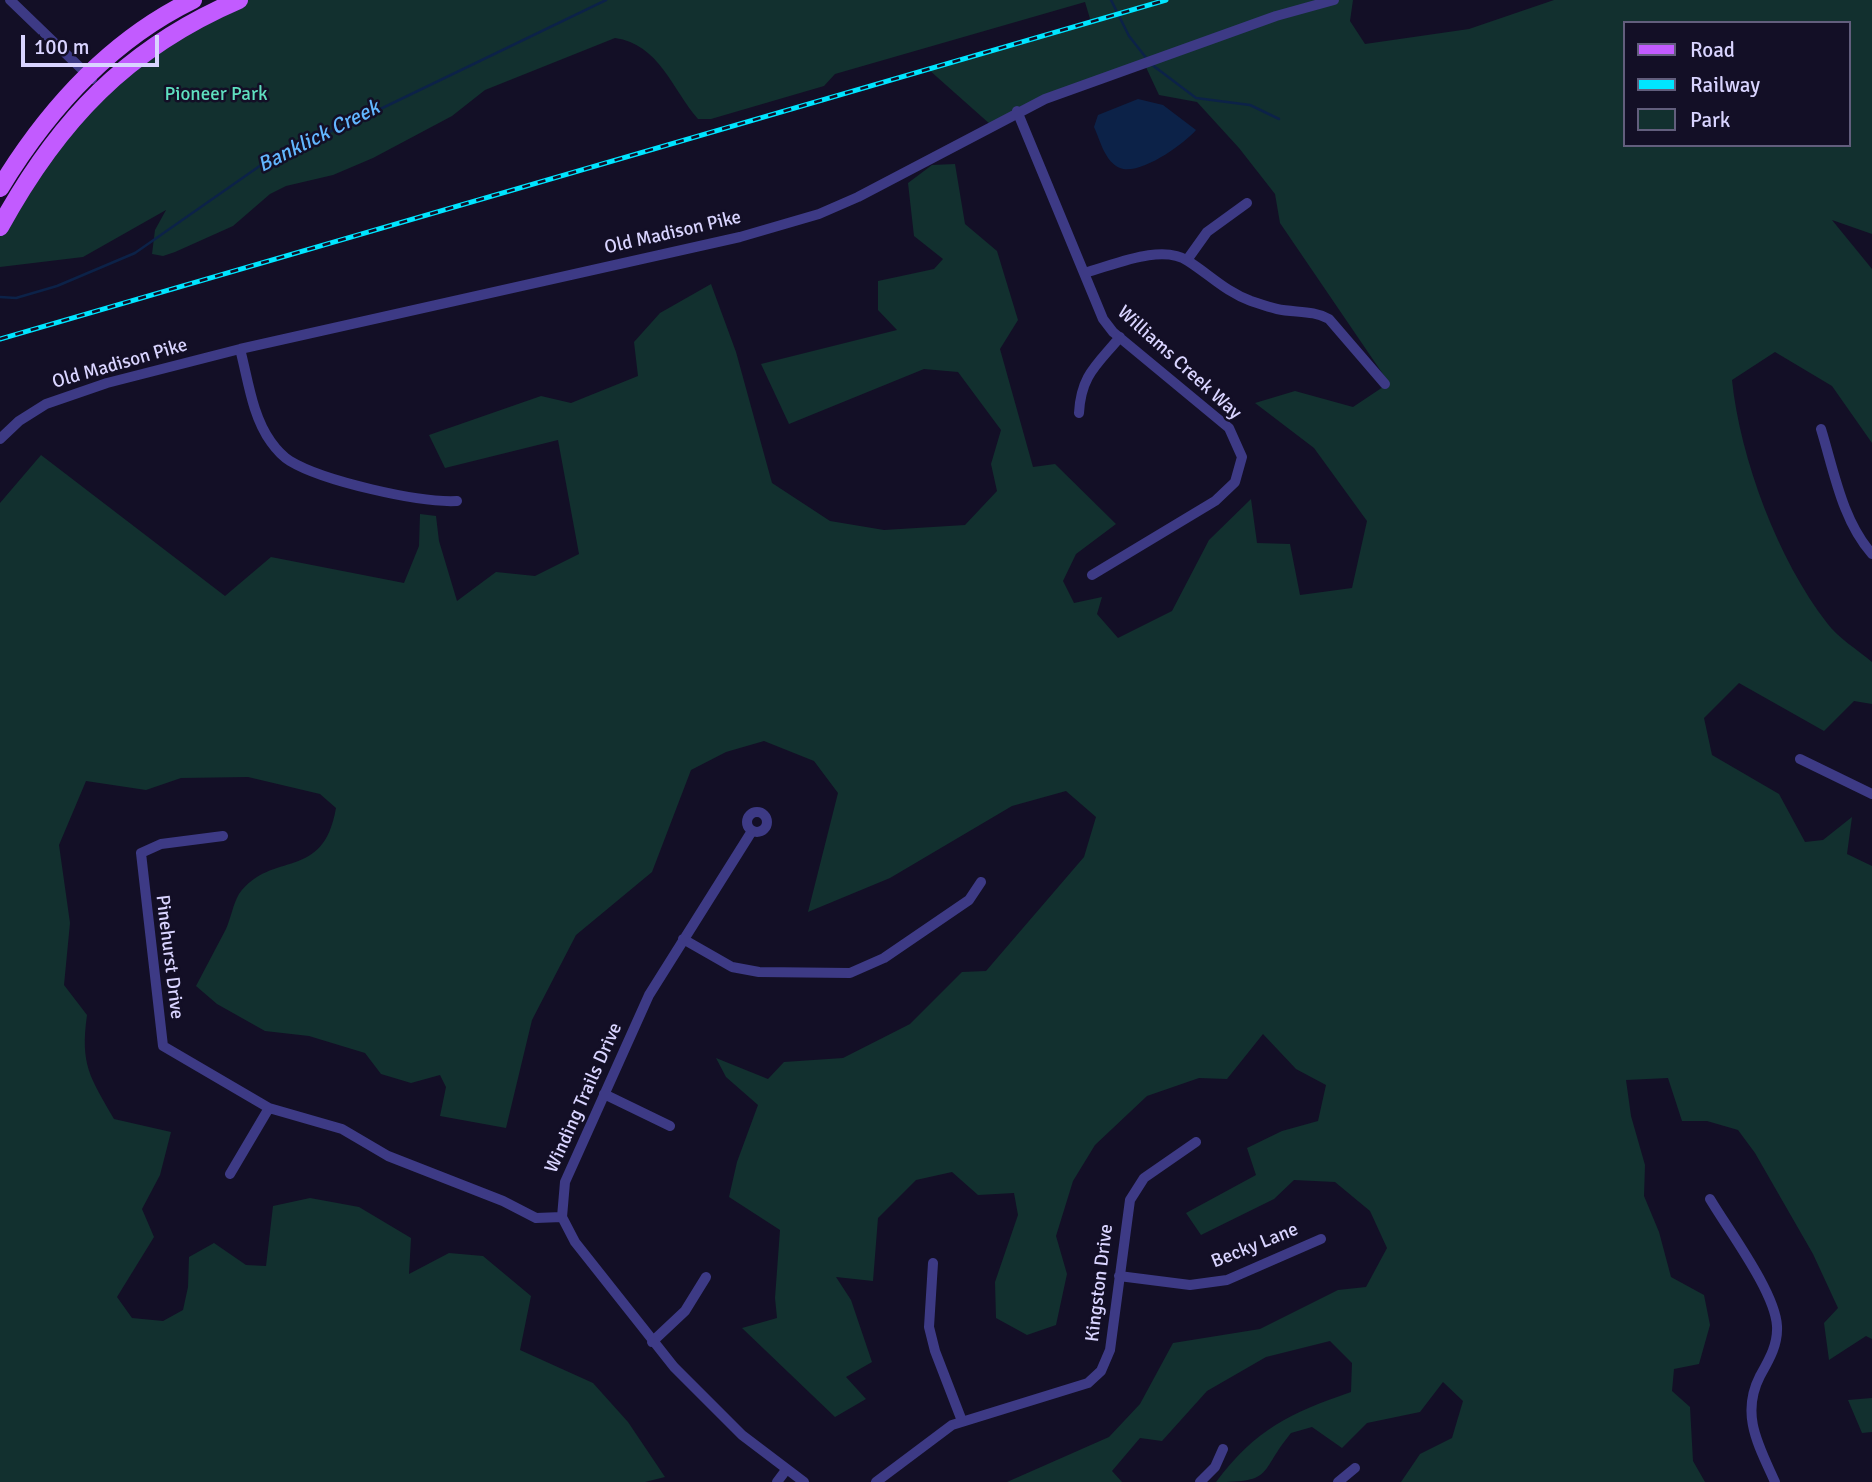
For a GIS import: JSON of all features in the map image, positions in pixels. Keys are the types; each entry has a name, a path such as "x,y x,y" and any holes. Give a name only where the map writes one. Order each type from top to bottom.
{"main road":[{"path":"0,188 44,120 87,74 142,31 193,0"},
{"path":"2,223 41,158 69,121 102,88 160,41 239,0"}],"street":[{"path":"10,0 102,88"},
{"name":"Old Madison Pike","path":"0,439 30,413 65,396 240,349 740,237 819,214 858,197 1017,111 1276,16 1334,0"},
{"name":"Williams Creek Way","path":"1017,111 1103,318 1120,337 1229,428 1242,457 1241,471 1236,482 1215,501 1092,575"},
{"path":"1186,260 1207,232 1247,203"},
{"path":"1084,273 1155,256 1172,255 1186,260 1216,284 1247,299 1277,309 1319,314 1329,319 1385,383"},
{"path":"1079,413 1080,390 1085,378 1120,337"},
{"path":"240,349 262,427 283,456 308,470 358,484 435,502 457,501"},
{"path":"1821,429 1847,513 1858,536 1872,554"},
{"path":"1800,759 1872,794"},
{"name":"Winding Trails Drive","path":"562,1217 565,1182 649,995 752,831"},
{"name":"Pinehurst Drive","path":"223,836 161,844 141,853 163,1046 269,1108 342,1129 388,1156 503,1200 536,1218 562,1217"},
{"path":"683,939 732,967 772,972 850,974 884,958 969,900 981,882"},
{"path":"604,1094 670,1126"},
{"path":"230,1174 269,1108"},
{"name":"Kingston Drive","path":"876,1482 923,1445 962,1421 1076,1387 1101,1371 1110,1350 1127,1210 1134,1192 1148,1175 1196,1142"},
{"path":"1710,1199 1774,1308 1777,1329 1775,1345 1754,1389 1750,1418 1753,1433 1775,1482"},
{"path":"562,1217 575,1242 652,1342 742,1436 804,1482"},
{"name":"Becky Lane","path":"1119,1276 1190,1285 1227,1280 1321,1238"},
{"path":"933,1263 929,1327 962,1421"},
{"path":"652,1342 685,1311 706,1277"},
{"path":"1199,1482 1215,1467 1223,1449"},
{"path":"1338,1482 1355,1468"},
{"path":"778,1482 786,1470"}],"green space":[{"name":"Pioneer Park","path":"239,0 1353,0 1350,21 1365,44 1469,29 1554,0 1872,0 1872,234 1832,220 1872,269 1872,443 1832,386 1775,352 1732,380 1743,442 1764,507 1809,598 1842,639 1872,662 1872,704 1854,701 1824,731 1739,683 1704,718 1712,755 1779,794 1805,842 1823,840 1852,817 1847,854 1872,866 1872,1339 1866,1336 1829,1360 1824,1323 1838,1308 1813,1254 1755,1153 1738,1130 1707,1121 1682,1121 1668,1078 1626,1080 1631,1116 1645,1165 1644,1196 1659,1232 1671,1277 1704,1295 1710,1325 1699,1364 1674,1369 1672,1391 1690,1407 1693,1461 1705,1482 1401,1482 1420,1454 1452,1438 1463,1401 1443,1382 1420,1412 1367,1423 1342,1448 1312,1427 1291,1433 1257,1477 1235,1482 1216,1482 1245,1449 1276,1425 1310,1407 1351,1392 1352,1363 1330,1341 1266,1357 1207,1391 1162,1441 1140,1438 1112,1471 1122,1482 1007,1482 1109,1437 1140,1404 1173,1343 1260,1329 1338,1290 1366,1287 1387,1248 1370,1211 1335,1182 1294,1180 1274,1199 1201,1235 1186,1213 1256,1175 1247,1148 1282,1131 1318,1121 1326,1085 1296,1069 1263,1034 1227,1079 1199,1078 1147,1096 1095,1145 1073,1181 1056,1236 1067,1274 1056,1325 1027,1335 996,1318 995,1282 1018,1215 1014,1193 978,1195 952,1172 916,1180 878,1218 873,1281 836,1277 851,1300 872,1362 846,1377 866,1399 835,1417 742,1328 777,1318 775,1298 780,1230 729,1197 737,1162 758,1105 726,1077 716,1058 768,1079 784,1062 843,1058 910,1024 962,972 986,971 1084,857 1096,817 1066,791 1012,806 890,878 808,912 838,793 814,761 764,741 726,752 691,770 652,872 576,935 532,1020 506,1128 440,1116 446,1087 440,1075 411,1083 381,1074 365,1053 309,1036 265,1031 217,1004 196,986 226,929 239,894 252,880 308,856 320,847 329,831 336,808 320,794 248,777 181,778 146,790 86,781 59,845 70,923 64,985 87,1015 86,1059 93,1081 114,1119 171,1132 160,1175 142,1209 154,1237 117,1297 132,1318 163,1321 183,1310 188,1287 189,1257 214,1243 246,1265 266,1266 273,1206 310,1198 359,1207 411,1238 409,1274 449,1253 483,1256 531,1296 520,1350 593,1383 628,1422 665,1477 645,1482 0,1482 0,503 41,455 225,596 271,557 404,583 419,546 420,514 436,516 439,541 457,601 496,572 535,576 579,554 558,440 445,468 429,435 541,396 571,403 638,376 634,342 660,313 711,284 736,352 772,483 830,521 884,530 965,525 997,491 991,464 1001,430 958,372 924,369 789,424 761,364 897,330 878,310 878,281 934,269 943,259 914,236 908,183 932,165 955,164 965,224 997,251 1018,320 1000,349 1033,467 1055,464 1116,524 1076,554 1063,581 1074,603 1102,597 1097,614 1118,638 1172,611 1209,540 1251,499 1257,543 1290,544 1300,595 1352,588 1367,521 1314,448 1255,403 1295,391 1353,407 1389,383 1280,223 1275,194 1239,148 1197,102 1159,95 1144,63 991,125 928,69 1091,22 1085,2 835,74 824,86 711,119 698,119 654,58 630,42 615,38 485,90 452,116 373,158 333,175 286,186 270,194 233,226 163,256 152,254 155,230 166,210 83,257 0,267 0,230 87,101"},
{"path":"1872,1398 1872,1432 1862,1433 1848,1400"}],"water":[{"path":"1138,99 1163,105 1196,130 1160,158 1138,168 1120,168 1110,161 1094,127 1098,115"}],"waterway":[{"name":"Banklick Creek","path":"0,297 16,298 57,286 135,253 274,156 370,114 606,0"},
{"path":"1111,0 1129,36 1147,59"},
{"path":"1151,64 1196,98 1250,105 1279,119"}],"railway":[{"path":"0,339 1166,0"}]}
